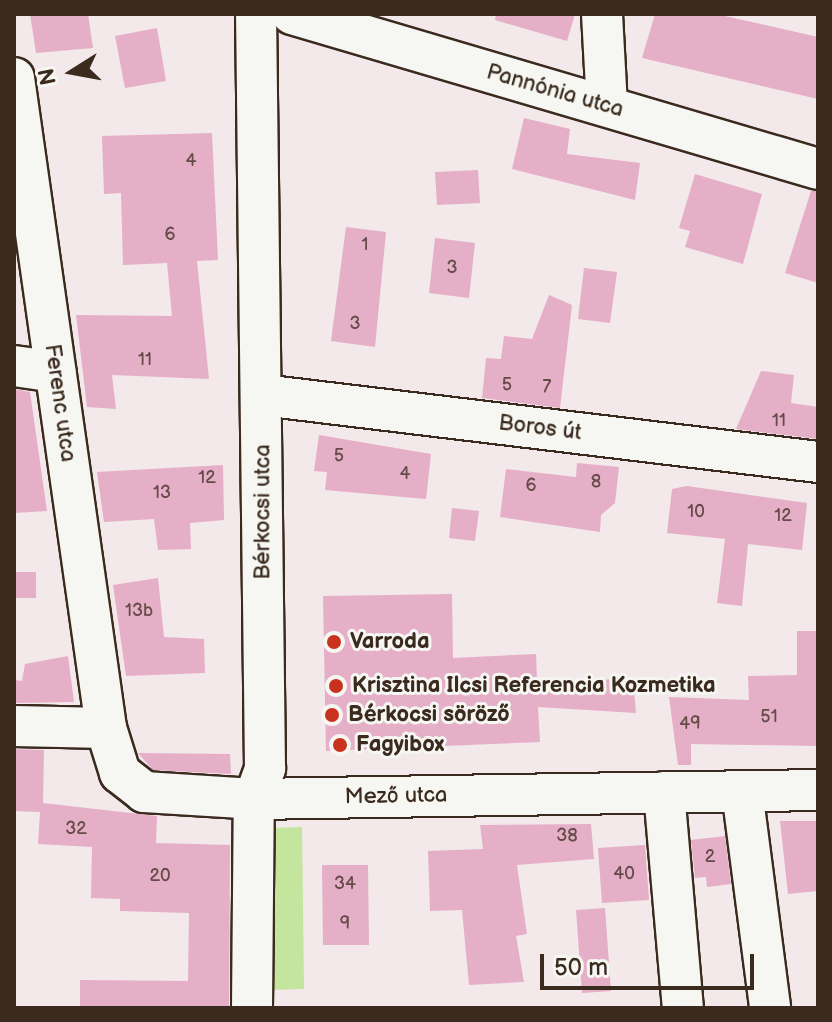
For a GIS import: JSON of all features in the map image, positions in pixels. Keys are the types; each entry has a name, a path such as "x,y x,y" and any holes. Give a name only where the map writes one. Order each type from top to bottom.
{"street":[{"name":"Bérkocsi utca","path":"252,1008 254,799 265,768 256,14"},
{"path":"602,14 607,105"},
{"name":"Pannónia utca","path":"312,17 818,169"},
{"name":"Ferenc utca","path":"14,78 106,728"},
{"path":"14,366 56,372"},
{"name":"Boros út","path":"262,395 818,462"},
{"path":"14,726 106,728"},
{"name":"Mező utca","path":"106,728 120,773 144,792 254,799 818,790"},
{"path":"742,791 770,1008"},
{"path":"664,792 683,1008"}],"green space":[{"path":"302,827 304,989 272,990 270,828"}],"building":[{"path":"30,14 88,14 93,48 36,53"},
{"path":"496,14 575,14 567,41 495,20"},
{"path":"655,14 716,14 818,37 818,99 642,58"},
{"path":"157,28 166,81 125,88 115,36"},
{"path":"524,118 570,129 567,154 640,163 635,200 512,169"},
{"path":"212,133 218,260 197,261 209,379 112,375 116,409 87,407 76,315 172,316 167,263 123,265 121,193 104,194 102,136"},
{"path":"478,170 480,203 437,205 435,172"},
{"path":"695,174 762,194 743,264 685,247 690,231 679,228"},
{"path":"811,191 818,191 818,283 785,273"},
{"path":"346,227 386,232 375,347 331,341"},
{"path":"435,238 475,243 469,298 429,293"},
{"path":"584,268 617,272 610,323 578,319"},
{"path":"549,295 572,305 560,408 482,398 486,358 501,359 504,336 532,339"},
{"path":"761,371 794,375 791,403 818,407 818,439 736,429"},
{"path":"14,389 30,392 47,511 14,513"},
{"path":"319,435 431,454 426,499 325,490 327,472 314,471"},
{"path":"577,463 619,467 615,503 601,515 600,532 500,517 506,469 576,477"},
{"path":"223,465 224,520 190,523 191,549 158,550 154,519 104,522 97,472"},
{"path":"687,486 807,503 802,550 748,544 742,606 717,603 725,539 667,533 672,489"},
{"path":"452,508 479,511 475,541 449,538"},
{"path":"14,572 36,572 36,598 14,598"},
{"path":"158,578 164,637 204,639 205,673 126,676 113,585"},
{"path":"452,594 453,658 536,654 537,681 633,679 636,713 538,707 540,742 326,751 323,596"},
{"path":"797,631 818,631 818,746 691,744 691,765 678,765 669,697 749,700 748,676 797,675"},
{"path":"68,656 74,702 14,703 14,680 22,681 25,664"},
{"path":"14,749 44,750 43,803 157,816 156,843 230,845 229,1008 80,1008 80,980 188,981 189,913 120,911 120,899 91,898 92,847 38,844 40,812 14,811"},
{"path":"138,753 230,754 231,774 153,770"},
{"path":"780,821 818,821 818,891 788,894"},
{"path":"591,824 594,859 517,865 527,934 516,936 524,982 469,985 462,910 430,911 428,851 483,849 480,825"},
{"path":"725,836 731,884 707,887 706,877 695,878 691,840"},
{"path":"645,845 649,900 602,903 598,848"},
{"path":"322,865 368,865 369,945 323,945"},
{"path":"605,908 611,991 582,993 576,910"}],"place":[{"name":"Varroda","path":"334,642"},
{"name":"Krisztina Ilcsi Referencia Kozmetika","path":"336,686"},
{"name":"Bérkocsi söröző","path":"332,715"},
{"name":"Fagyibox","path":"340,745"}]}
